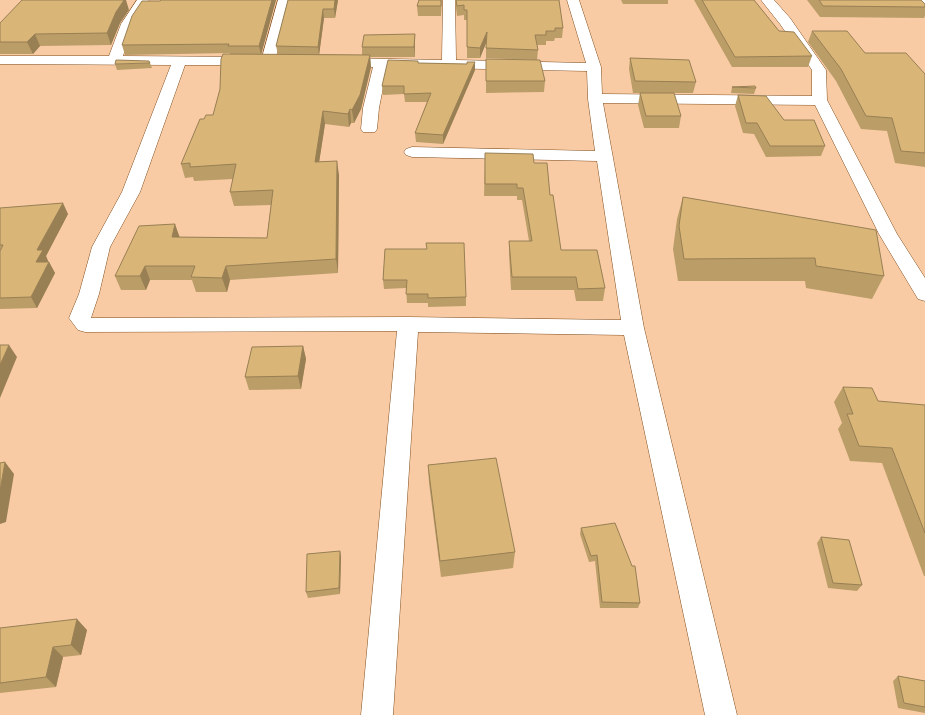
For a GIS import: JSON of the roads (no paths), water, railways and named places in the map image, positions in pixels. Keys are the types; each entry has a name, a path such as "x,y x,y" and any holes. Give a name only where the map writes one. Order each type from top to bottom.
{"street":[{"path":"115,59 127,24 144,0"},
{"path":"268,61 284,0"},
{"path":"449,0 449,63"},
{"path":"573,0 594,67 595,99 634,328 668,486 721,715"},
{"path":"767,0 785,21 819,70 820,100 888,234 925,294"},
{"path":"2,60 115,59 283,61"},
{"path":"180,60 131,192 101,247 89,294 80,318 85,325 408,324 634,328"},
{"path":"328,62 449,63 594,67"},
{"path":"369,130 371,108 381,62"},
{"path":"595,99 698,98 741,101 820,100"},
{"path":"412,152 604,156"},
{"path":"377,715 408,324"}]}
